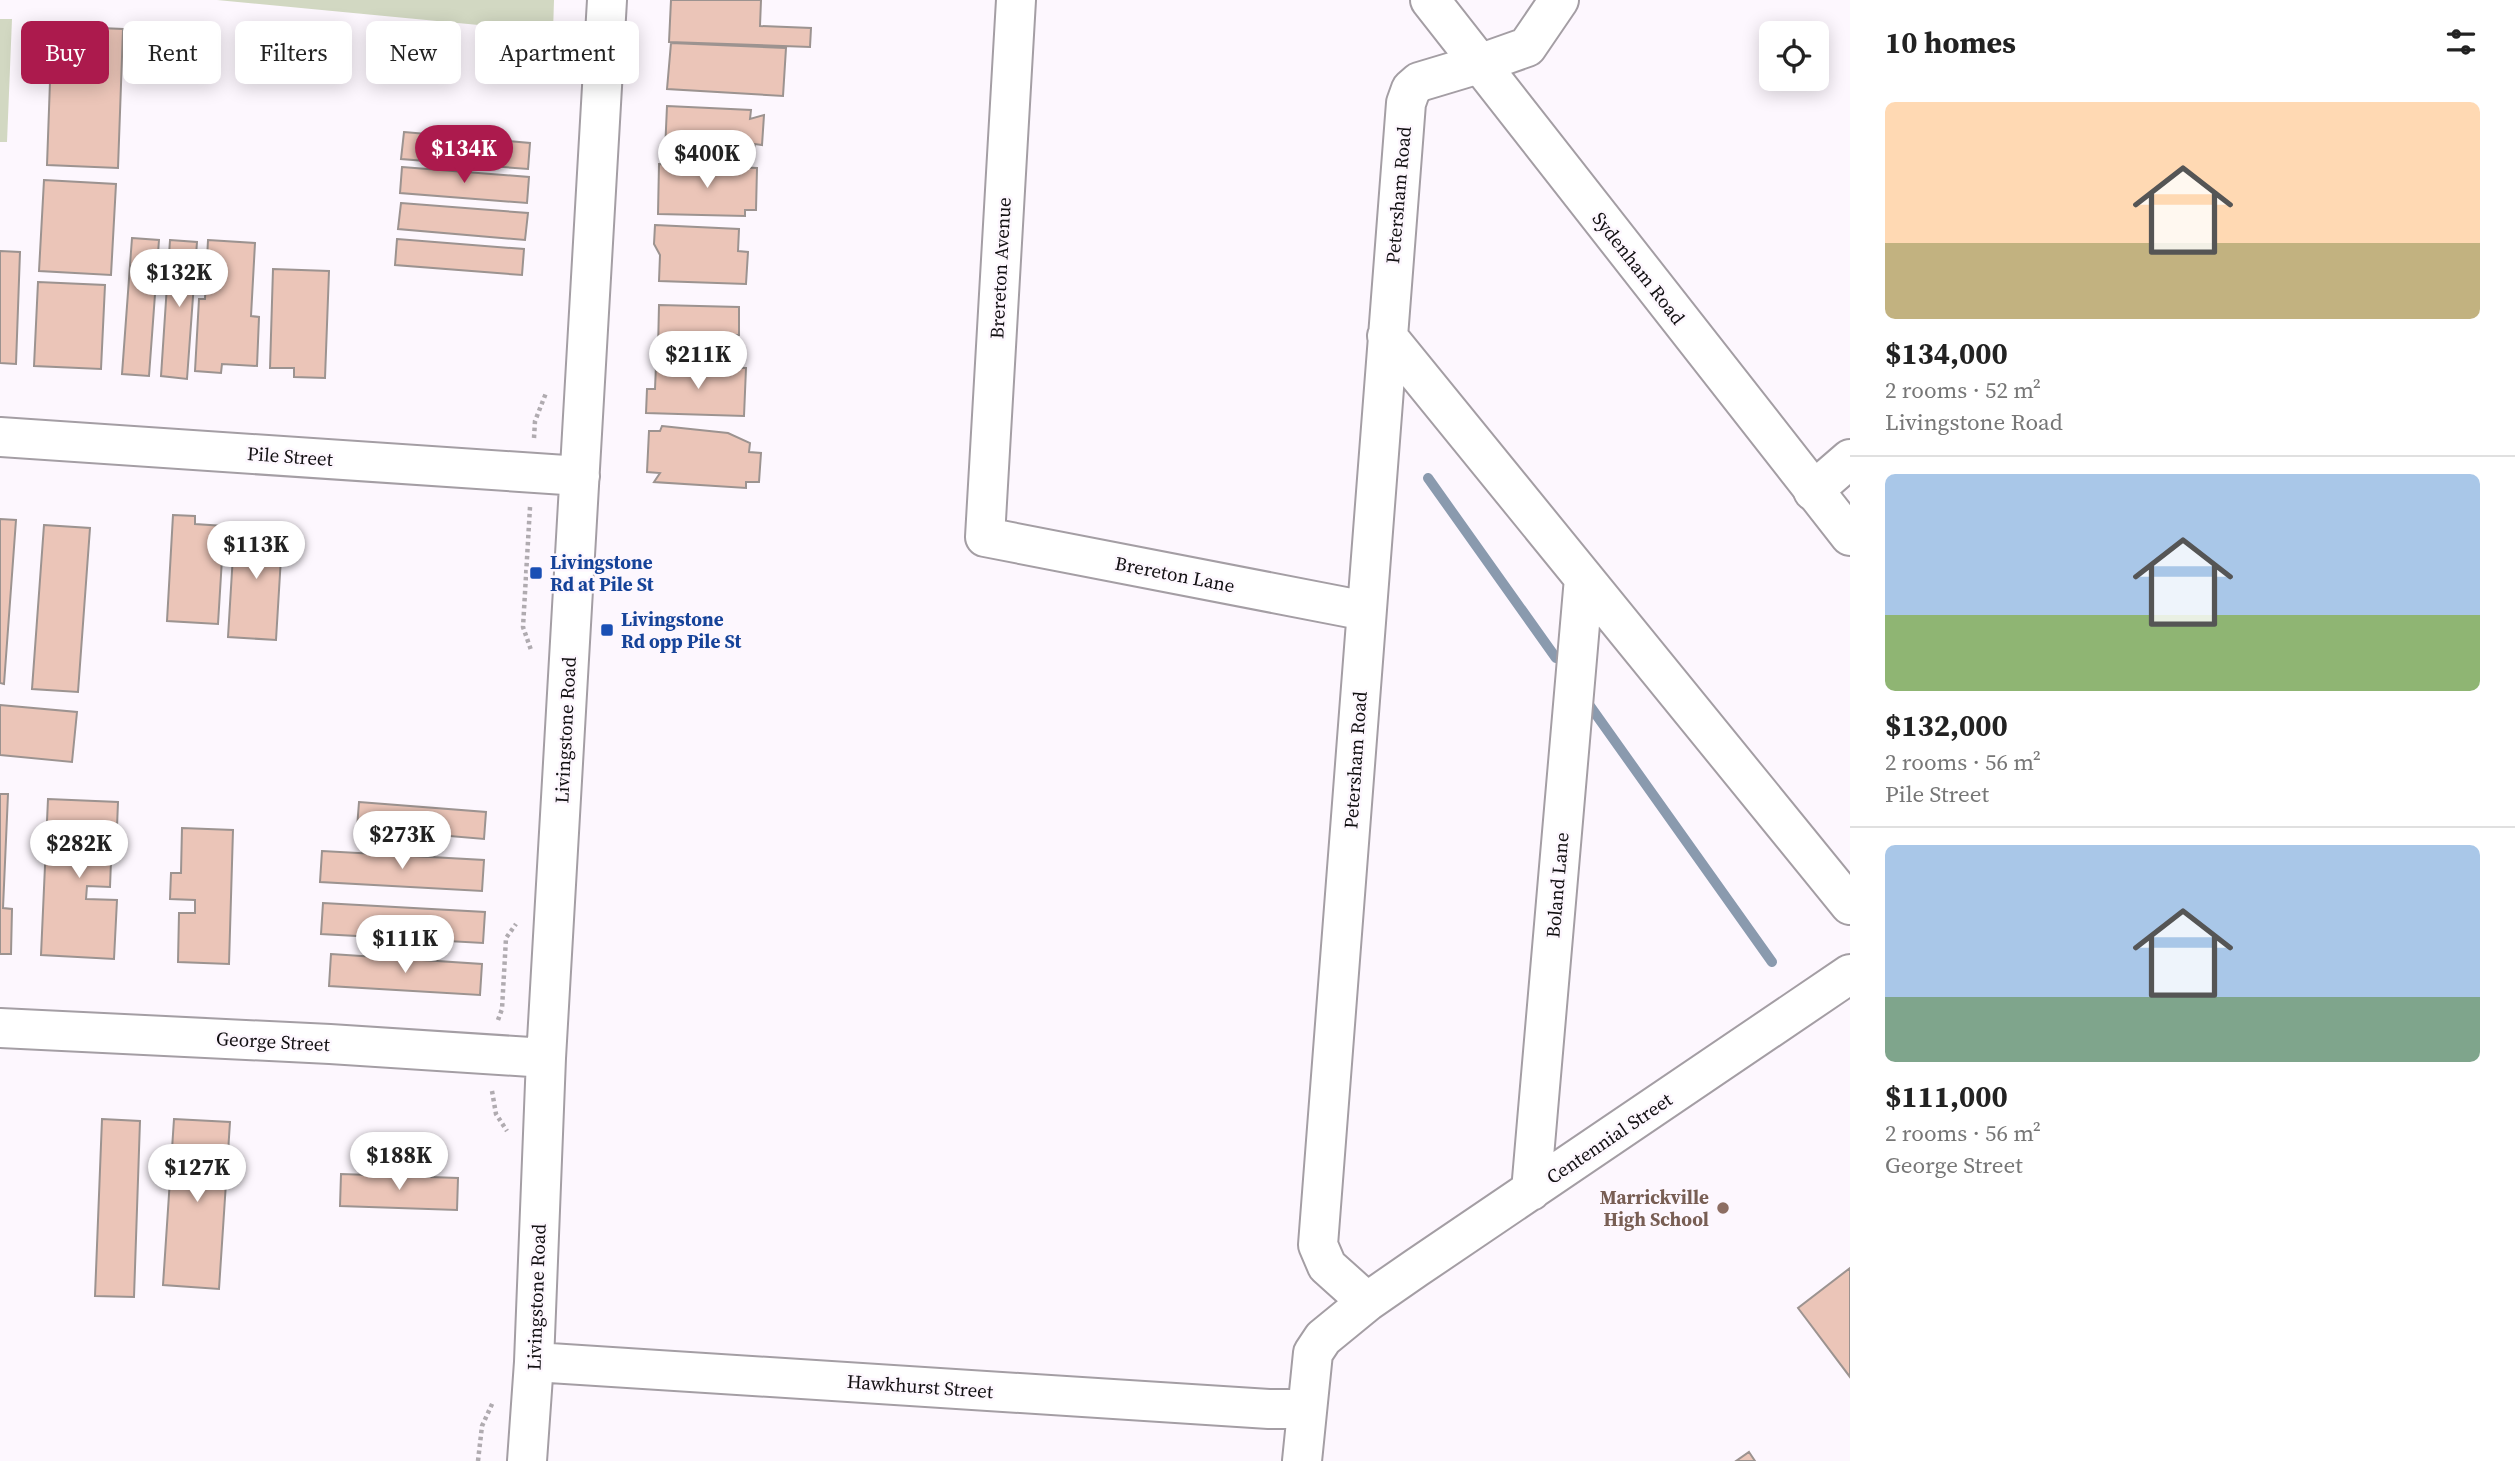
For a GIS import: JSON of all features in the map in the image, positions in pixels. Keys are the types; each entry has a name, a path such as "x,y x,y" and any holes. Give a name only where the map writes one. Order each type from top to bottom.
{"street":[{"name":"Livingstone Road","path":"527,1461 534,1362 546,1058 607,0"},
{"name":"Brereton Avenue","path":"985,537 1016,0"},
{"name":"Sydenham Road","path":"1430,0 1850,536"},
{"name":"Petersham Road","path":"1367,1301 1327,1266 1318,1245 1406,103 1411,89 1419,82 1527,47 1559,0"},
{"path":"1387,336 1850,905"},
{"name":"Pile Street","path":"0,437 580,476"},
{"path":"1813,491 1850,459"},
{"name":"Brereton Lane","path":"985,537 1366,611"},
{"name":"Boland Lane","path":"1531,1191 1584,578"},
{"name":"Centennial Street","path":"1367,1301 1850,974"},
{"name":"George Street","path":"0,1028 330,1044 546,1058"},
{"path":"1302,1461 1313,1353 1323,1338 1367,1301"},
{"name":"Hawkhurst Street","path":"534,1362 1269,1409 1306,1409"}],"path":[{"path":"523,627 531,496"},
{"path":"495,1025 502,1009 506,938"},
{"path":"478,1461 482,1426"}],"green space":[{"path":"217,0 554,0 553,21 475,21 475,25 461,23 461,21"},
{"path":"0,19 12,19 7,142 0,142"}],"building":[{"path":"671,0 761,0 760,26 811,28 810,47 669,42"},
{"path":"109,28 123,29 118,168 47,165 50,84 109,84"},
{"path":"671,43 786,48 783,96 667,89"},
{"path":"667,106 751,110 750,119 764,115 762,145 755,144 752,155 665,151"},
{"path":"404,132 530,143 528,169 401,159"},
{"path":"659,164 757,168 756,210 745,210 745,216 658,214"},
{"path":"402,167 529,177 527,203 400,193"},
{"path":"44,180 116,184 111,275 39,271"},
{"path":"401,203 528,213 525,240 398,229"},
{"path":"655,225 739,229 738,251 748,252 746,284 659,281 660,255 654,244"},
{"path":"132,238 159,240 149,376 122,374"},
{"path":"397,239 524,249 522,275 395,265"},
{"path":"170,240 197,242 187,379 161,376"},
{"path":"208,240 255,243 251,316 259,317 257,366 222,364 221,373 195,371 199,299 205,299"},
{"path":"0,251 20,252 16,364 0,363"},
{"path":"273,269 329,271 325,378 294,377 294,368 270,368"},
{"path":"38,282 105,285 101,369 34,366"},
{"path":"659,305 739,307 739,335 730,335 730,351 658,350"},
{"path":"656,365 746,368 744,416 646,413 647,389 655,389"},
{"path":"662,426 728,433 750,443 749,452 761,453 759,482 746,482 746,488 654,482 660,473 647,472 649,431 660,431"},
{"path":"173,515 195,516 195,524 224,526 218,624 167,621"},
{"path":"0,519 16,520 4,684 0,683"},
{"path":"235,522 283,524 276,640 228,637"},
{"path":"44,525 90,528 78,692 32,689"},
{"path":"0,705 77,712 72,762 0,755"},
{"path":"0,794 8,794 3,908 12,909 11,954 0,954"},
{"path":"48,799 118,802 116,852 89,851 89,860 111,861 110,887 87,886 86,899 117,900 114,959 41,955"},
{"path":"359,802 486,812 484,839 357,828"},
{"path":"182,828 233,830 229,964 178,962 179,913 195,913 195,900 170,899 171,873 181,873"},
{"path":"322,851 484,860 482,891 320,882"},
{"path":"323,903 485,912 483,943 321,934"},
{"path":"331,954 482,964 480,995 329,986"},
{"path":"102,1119 140,1121 134,1297 95,1296"},
{"path":"174,1119 230,1122 219,1289 163,1285"},
{"path":"341,1174 458,1178 457,1210 340,1206"},
{"path":"1850,1268 1850,1377 1798,1308"},
{"path":"1749,1452 1755,1461 1736,1461"}],"waterway":[{"path":"1428,478 1556,658"},
{"path":"1585,699 1772,962"}],"place":[{"name":"Livingstone Rd at Pile St","path":"536,573"},
{"name":"Livingstone Rd opp Pile St","path":"607,630"},
{"name":"Marrickville High School","path":"1723,1208"}]}
